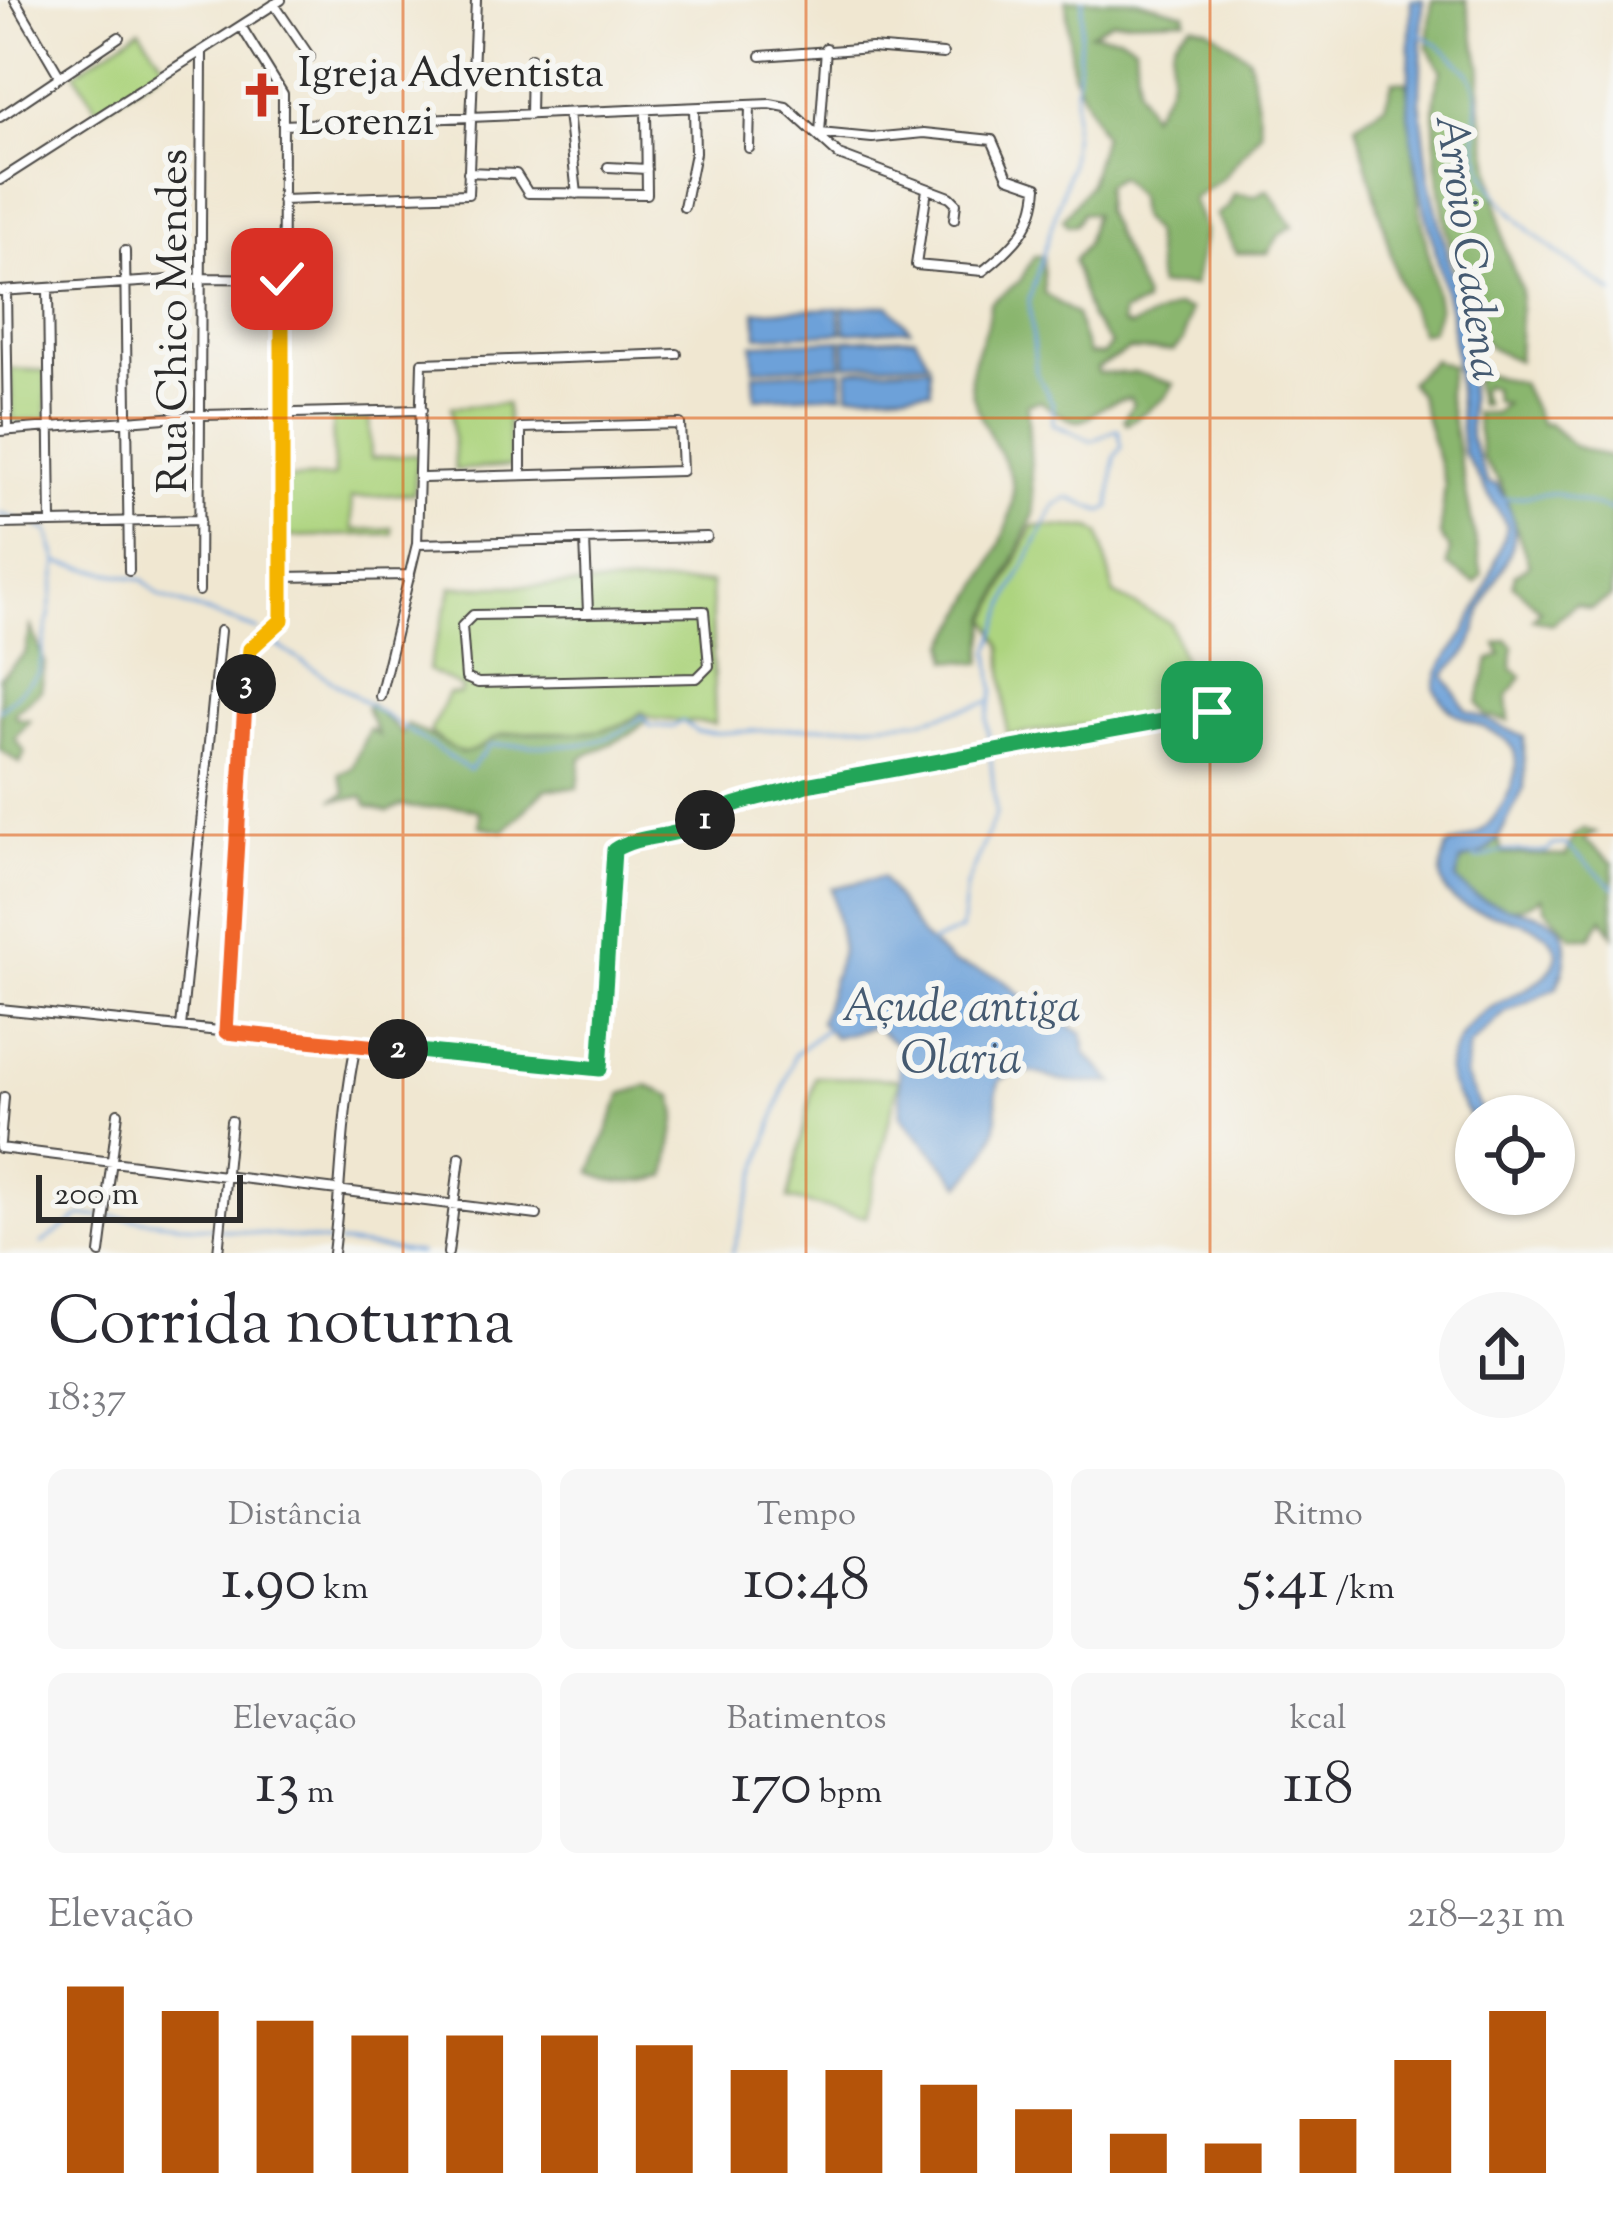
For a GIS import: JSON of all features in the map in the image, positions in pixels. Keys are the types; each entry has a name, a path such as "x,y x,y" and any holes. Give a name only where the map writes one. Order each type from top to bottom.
{"street":[{"path":"15,0 60,77"},
{"path":"282,200 468,194 476,0"},
{"path":"0,181 278,2 310,57"},
{"path":"226,1032 250,649 282,620 283,94 241,26"},
{"path":"0,117 119,37"},
{"path":"760,56 826,48 943,54"},
{"path":"820,133 826,48"},
{"name":"Rua Chico Mendes","path":"199,591 202,51"},
{"path":"530,115 531,58"},
{"path":"749,148 751,106"},
{"path":"283,125 785,107 820,133 839,155 954,200 955,219"},
{"path":"684,207 695,153 694,108"},
{"path":"468,172 516,174 528,193 646,194 646,110"},
{"path":"568,113 577,194"},
{"path":"820,133 992,140 1008,177 1037,188 1036,209 1016,244 983,271 916,266 927,189"},
{"path":"608,167 646,169"},
{"path":"124,250 129,571"},
{"path":"282,279 202,278 3,291 4,431 203,415 422,410"},
{"path":"48,288 51,523"},
{"path":"380,696 417,544 423,478 422,363 677,354"},
{"path":"423,478 521,476 682,471 680,424 521,428 521,476"},
{"path":"0,524 200,520"},
{"path":"417,544 707,537"},
{"path":"585,540 588,612"},
{"path":"281,577 410,574"},
{"path":"704,611 709,666 697,678 478,682 466,678 464,620 588,612 704,611"},
{"path":"181,1028 220,631"},
{"path":"0,1009 600,1069 614,850 634,839 691,830 725,806 762,801 806,785 1212,712"},
{"path":"333,1253 346,1139 340,1115 356,1045"},
{"path":"4,1097 0,1146 537,1215"},
{"path":"100,1253 118,1113"},
{"path":"218,1253 231,1121"},
{"path":"448,1253 460,1156"}],"green space":[{"path":"1066,0 1136,0 1185,13 1186,19 1112,21 1091,33 1120,36 1135,45 1138,88 1150,115 1168,86 1177,37 1193,24 1210,29 1249,57 1261,131 1223,178 1192,199 1205,231 1194,285 1158,286 1153,232 1139,217 1137,196 1119,177 1105,185 1104,211 1144,297 1144,304 1122,313 1122,324 1130,327 1177,306 1190,310 1184,340 1173,351 1129,350 1097,368 1098,373 1138,373 1174,384 1165,398 1127,424 1124,419 1133,404 1130,398 1102,407 1081,421 1040,401 1027,404 1034,514 988,619 982,663 949,660 947,644 993,561 1013,493 971,382 990,303 1020,281 1034,256 1043,256 1044,293 1076,315 1088,354 1103,355 1111,344 1090,318 1073,261 1086,244 1094,214 1082,213 1075,225 1063,219 1089,185 1103,136 1072,72"},
{"path":"1432,0 1466,0 1481,68 1480,104 1505,248 1521,289 1518,361 1493,349 1481,336 1450,245 1434,124 1442,71 1428,48"},
{"path":"140,29 166,67 99,111 75,73"},
{"path":"1393,81 1407,82 1419,206 1439,309 1431,331 1421,333 1397,277 1356,124 1385,105"},
{"path":"1268,189 1293,226 1280,234 1268,253 1237,253 1216,215 1228,207 1234,194 1255,196"},
{"path":"1433,360 1451,366 1447,393 1482,575 1475,583 1447,565 1450,549 1440,536 1445,484 1419,395 1409,382"},
{"path":"10,369 46,371 47,419 13,421"},
{"path":"1481,373 1521,383 1541,424 1548,424 1574,446 1613,458 1611,597 1590,609 1575,604 1552,624 1533,619 1540,610 1513,585 1515,574 1529,565 1501,484 1482,458 1475,413 1494,413 1505,404 1494,401 1493,388 1484,385 1480,393 1485,404 1479,405 1474,381"},
{"path":"506,404 511,466 455,470 451,407"},
{"path":"369,415 371,458 417,455 414,493 351,498 353,530 392,528 392,534 284,537 285,479 334,477 332,416"},
{"path":"1033,526 1091,528 1100,534 1114,594 1170,623 1187,681 1176,714 1007,735 1002,647 989,619"},
{"path":"711,583 715,724 655,719 642,712 627,722 594,731 504,734 467,753 453,750 430,732 448,694 460,694 463,688 428,670 452,587"},
{"path":"31,627 45,663 41,690 15,712 16,718 30,720 15,738 25,752 20,763 0,750 0,677 25,654"},
{"path":"1507,640 1513,647 1512,669 1522,676 1507,697 1509,721 1486,716 1478,703 1489,660 1501,655 1496,644"},
{"path":"370,704 402,734 407,724 462,753 504,735 594,731 627,722 642,712 647,720 631,734 581,758 578,788 546,789 504,831 480,826 480,812 470,808 402,805 388,812 367,806 363,797 332,800 346,793 339,774 352,768 369,729 378,735 366,708"},
{"path":"1584,829 1596,833 1584,840 1613,863 1613,935 1603,918 1591,937 1572,937 1545,908 1542,897 1520,907 1497,906 1474,897 1456,879 1461,861 1484,853 1498,839 1503,854 1566,856 1573,836"},
{"path":"815,1077 899,1079 866,1217 788,1199"},
{"path":"647,1086 673,1096 677,1115 667,1176 628,1182 591,1172 622,1094"}],"water":[{"path":"1411,0 1423,0 1420,101 1429,177 1468,344 1470,438 1488,483 1497,485 1508,504 1514,534 1472,644 1445,676 1466,710 1524,737 1524,788 1498,839 1484,853 1461,861 1456,879 1473,894 1553,922 1564,935 1566,956 1557,988 1506,1012 1469,1046 1465,1076 1474,1095 1456,1095 1449,1077 1458,1041 1483,1013 1543,978 1557,953 1547,936 1529,925 1463,905 1447,894 1441,875 1447,847 1481,831 1497,814 1515,775 1514,750 1507,741 1450,710 1435,689 1442,665 1478,607 1507,526 1463,452 1451,314 1421,194 1408,114"},
{"path":"889,305 910,329 845,333 843,308"},
{"path":"839,308 841,333 757,336 756,311"},
{"path":"915,337 929,362 846,365 845,340"},
{"path":"841,340 842,365 754,369 753,344"},
{"path":"930,366 931,390 849,394 848,370"},
{"path":"842,370 843,394 755,398 754,374"},
{"name":"Açude antiga Olaria","path":"882,877 921,935 952,963 999,977 1040,1011 1083,1033 1086,1054 1114,1083 1068,1082 1027,1072 1000,1080 990,1147 961,1185 901,1116 898,1045 874,1027 834,1037 820,1022 842,949 832,888"}],"waterway":[{"path":"931,943 961,930 966,886 996,814 987,720 994,691 990,651 1010,594 1055,505 1069,498 1102,511 1110,507 1115,456 1122,447 1118,429 1092,441 1053,424 1053,404 1036,372 1029,300 1070,166 1083,0"},
{"name":"Arroio Cadena","path":"1419,33 1450,54 1476,88 1479,156 1500,198 1545,243 1613,293"},
{"path":"1504,499 1554,493 1613,511"},
{"path":"0,514 19,520"},
{"path":"0,710 39,673 58,563 48,531 39,528"},
{"path":"60,563 143,580 160,596 258,630"},
{"path":"269,640 469,770 490,745 591,742 626,729 642,716 650,726 673,727 682,721 697,732 719,733 918,721 989,702"},
{"path":"1473,854 1477,859 1504,851 1547,852 1553,845 1565,844 1613,887"},
{"path":"732,1253 794,1055 829,1026"},
{"path":"42,1243 80,1216 330,1242"},
{"path":"339,1243 420,1253"}],"place":[{"name":"Igreja Adventista Lorenzi","path":"262,95"}],"route":[{"path":"282,279 282,620 250,649 226,1032 600,1069 611,864 614,850 621,845 691,830 725,806 747,805 806,785 1152,727 1212,712"}]}
